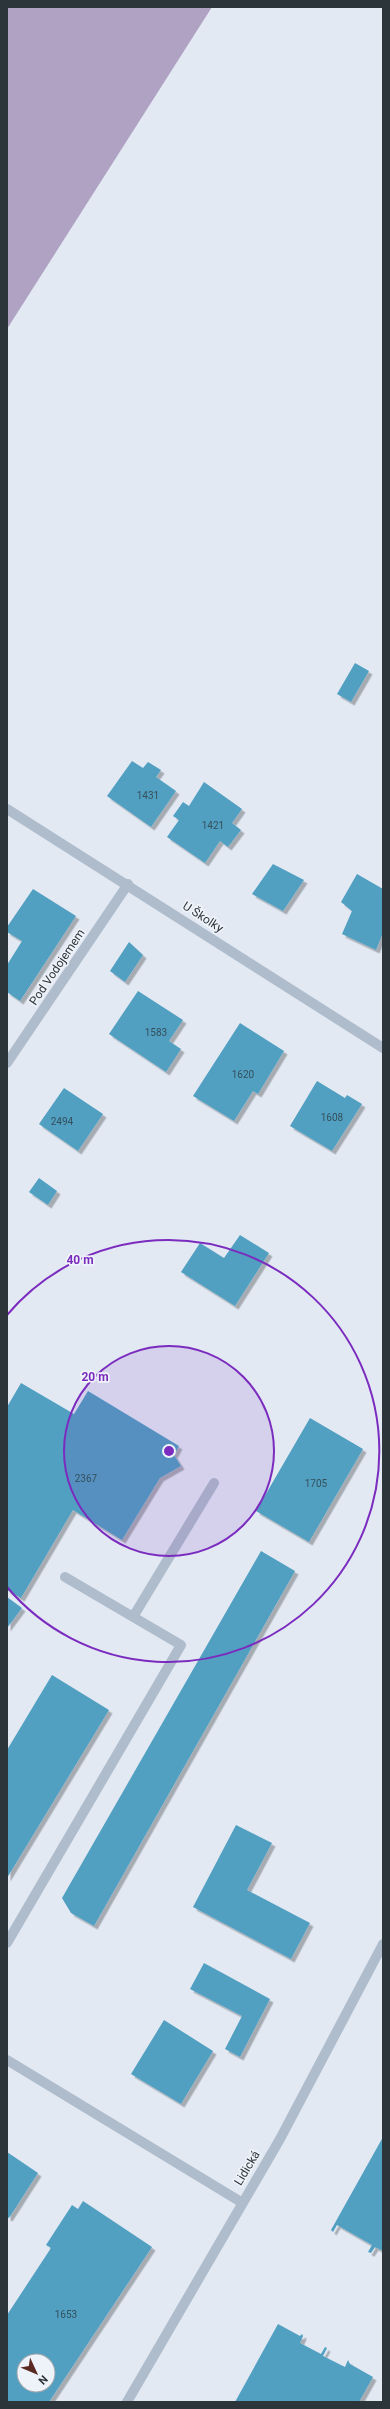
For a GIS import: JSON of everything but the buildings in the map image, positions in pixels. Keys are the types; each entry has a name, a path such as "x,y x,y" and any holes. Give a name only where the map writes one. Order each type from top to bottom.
{"street":[{"name":"U Školky","path":"7,809 128,884 382,1046"},
{"name":"Pod Vodojemem","path":"7,1063 128,884"},
{"path":"133,1617 214,1482"},
{"path":"7,1943 182,1645 65,1577"},
{"name":"Lidická","path":"127,2402 241,2202 280,2139 383,1944"},
{"path":"7,2060 241,2202"}],"shaded area":[{"path":"7,7 212,7 7,329"}]}
